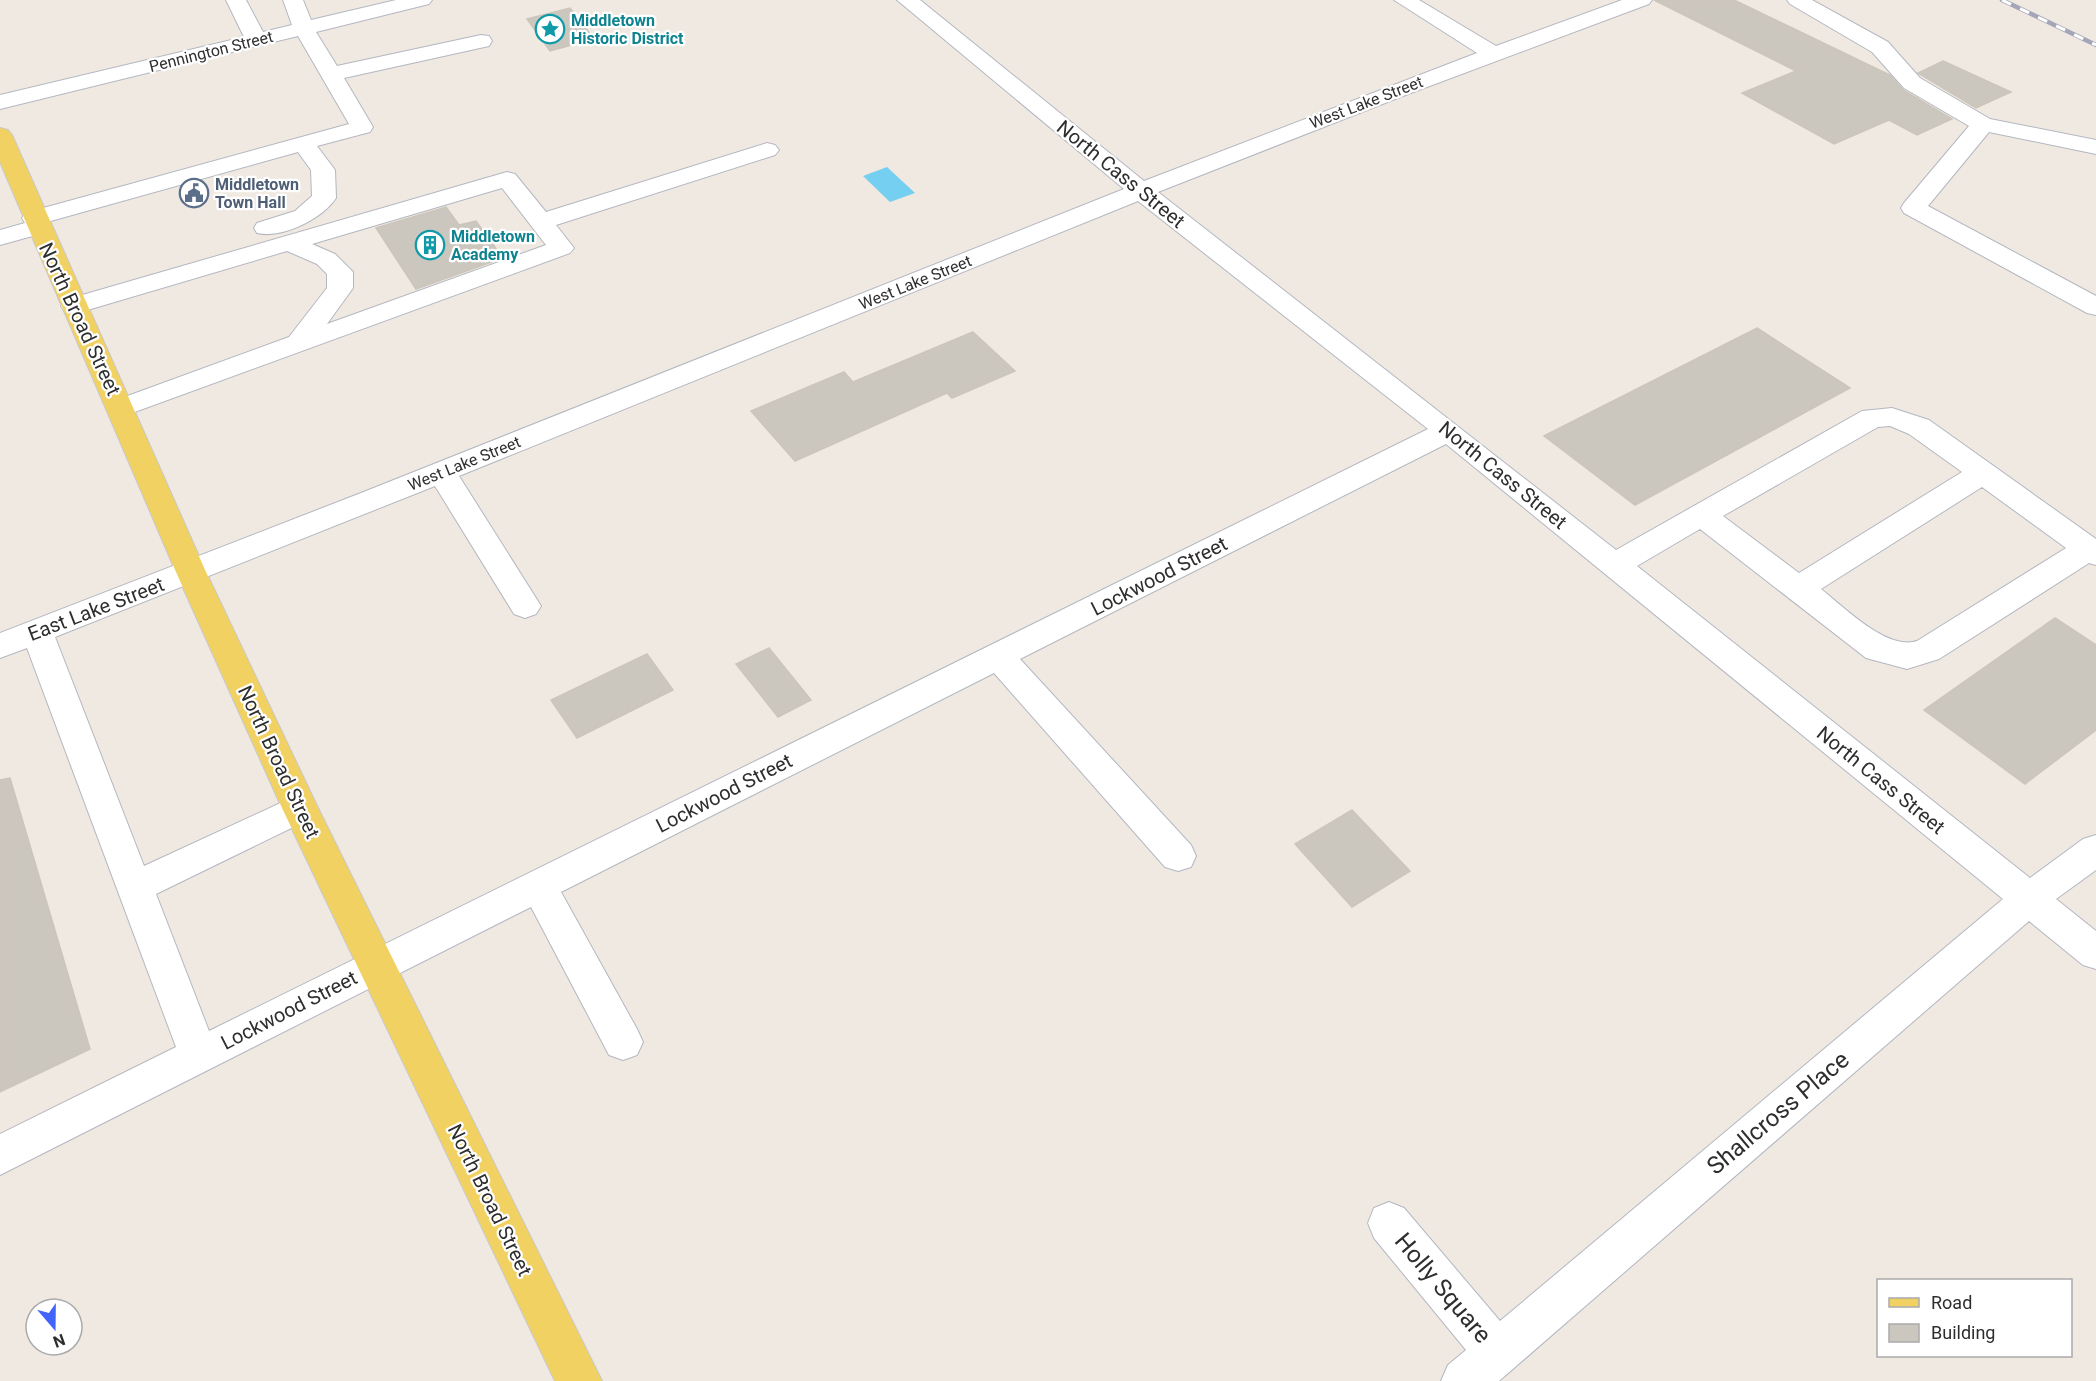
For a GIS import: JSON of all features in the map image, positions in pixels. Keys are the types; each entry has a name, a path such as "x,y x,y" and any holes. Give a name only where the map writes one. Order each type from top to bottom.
{"main road":[{"name":"North Broad Street","path":"0,135 36,222 121,408 191,572 300,808 375,967 579,1381"}],"street":[{"path":"236,0 256,40"},
{"path":"0,238 36,222 362,127 304,29 293,0"},
{"name":"Pennington Street","path":"0,102 304,29 378,5 422,0"},
{"name":"North Cass Street","path":"907,0 1142,191 1448,431 2096,953"},
{"path":"1404,0 1493,53"},
{"name":"West Lake Street","path":"191,572 1142,191 1493,53 1642,0"},
{"path":"1797,0 1880,47 1912,83 1983,124 2096,147"},
{"path":"331,74 481,41"},
{"path":"1983,124 1913,208 2096,307"},
{"path":"70,297 304,216 324,198 323,170 303,143"},
{"path":"541,222 767,150"},
{"path":"70,297 289,243 507,179 561,248 121,408"},
{"path":"289,243 326,259 340,272 340,288 299,343"},
{"path":"1614,565 1872,418 1892,417 1919,427 2092,552 1928,650 1907,657 1877,649 1702,515"},
{"name":"Lockwood Street","path":"0,1155 1448,431"},
{"path":"441,471 525,606"},
{"path":"1798,590 1983,473"},
{"name":"East Lake Street","path":"0,646 191,572"},
{"path":"37,632 199,1056"},
{"path":"998,656 1178,856"},
{"path":"135,887 300,808"},
{"name":"Shallcross Place","path":"1464,1381 2028,899 2096,850"},
{"path":"538,886 623,1042"},
{"name":"Holly Square","path":"1389,1223 1497,1352"}],"water":[{"path":"887,167 915,193 890,202 863,176"}],"building":[{"path":"1654,0 1734,0 1890,75 1903,90 1952,119 1917,135 1889,120 1834,144 1742,93 1796,71"},
{"path":"570,8 594,39 550,51 527,19"},
{"path":"1943,61 2011,92 1976,108 1918,73"},
{"name":"Middletown Academy","path":"446,207 459,225 476,221 503,258 416,289 376,228"},
{"path":"1757,328 1850,388 1635,505 1544,436"},
{"path":"973,332 1015,371 952,398 947,393 795,461 751,411 844,372 853,382"},
{"path":"2055,618 2096,645 2096,730 2025,784 1924,710"},
{"path":"769,648 811,700 778,717 736,664"},
{"path":"647,654 673,690 577,738 551,700"},
{"path":"10,778 90,1049 0,1092 0,780"},
{"path":"1352,810 1410,871 1352,907 1295,844"}],"railway":[{"path":"2002,0 2096,45"}],"place":[{"name":"Middletown Historic District","path":"550,29"},
{"name":"Middletown Town Hall","path":"194,193"},
{"name":"Middletown Academy","path":"430,245"}]}
